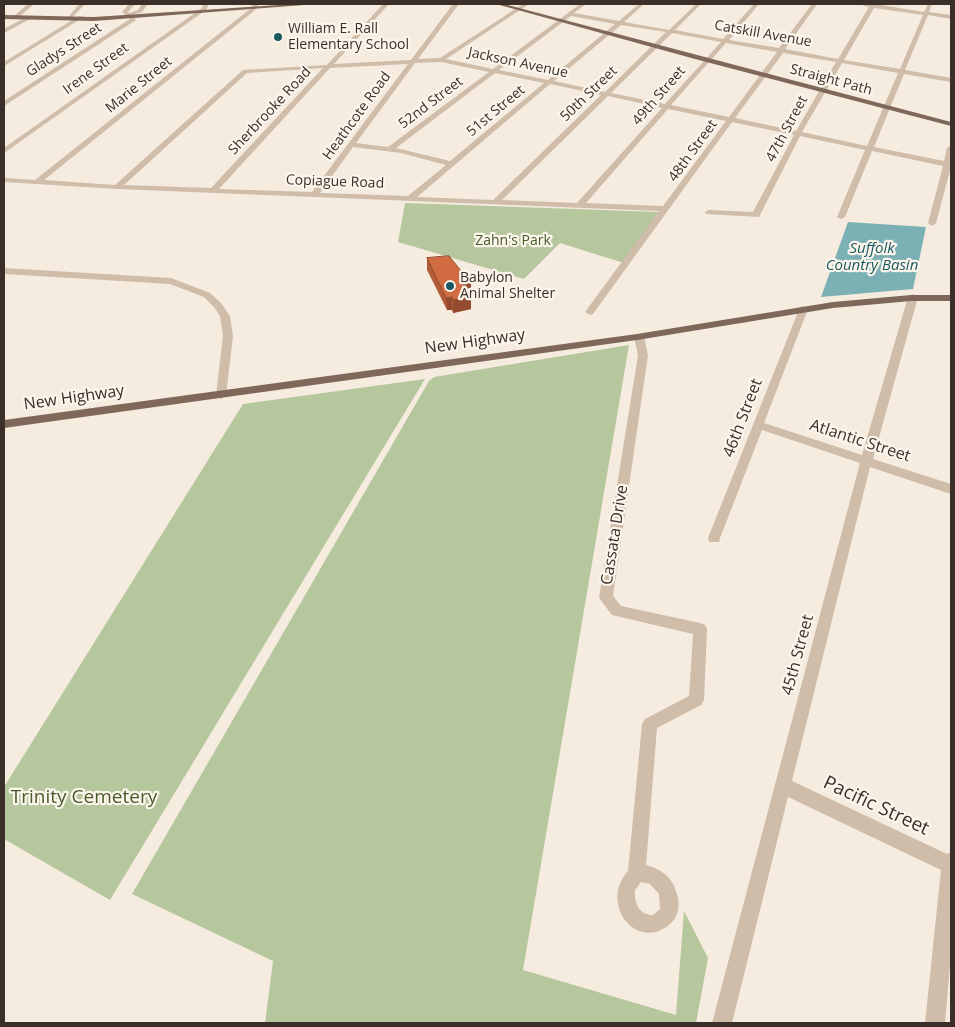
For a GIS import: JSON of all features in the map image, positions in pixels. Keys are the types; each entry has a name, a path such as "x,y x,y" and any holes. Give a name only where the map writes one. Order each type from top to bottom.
{"main road":[{"path":"255,6 280,4"},
{"path":"4,17 79,19 132,16 202,8 314,4"},
{"name":"Straight Path","path":"499,4 520,6 565,17 608,32 706,60 951,124"},
{"name":"New Highway","path":"4,424 639,336 831,304 913,297 951,298"}],"street":[{"path":"16,17 30,4"},
{"path":"68,19 82,4"},
{"path":"132,4 125,12 132,16"},
{"name":"Gladys Street","path":"4,104 134,19 132,16 140,12 146,4"},
{"name":"Sherbrooke Road","path":"213,190 386,4"},
{"name":"Heathcote Road","path":"314,195 456,4"},
{"name":"52nd Street","path":"390,149 583,4"},
{"name":"51st Street","path":"411,198 642,4"},
{"name":"50th Street","path":"496,202 699,4"},
{"name":"49th Street","path":"580,205 757,4"},
{"name":"48th Street","path":"590,312 815,4"},
{"path":"860,4 951,17"},
{"path":"841,217 930,4"},
{"name":"47th Street","path":"709,212 756,215 798,134 872,5"},
{"name":"Marie Street","path":"37,182 255,6"},
{"path":"441,60 520,6"},
{"name":"Irene Street","path":"4,151 202,8"},
{"name":"Catskill Avenue","path":"565,17 620,22 951,80"},
{"path":"4,31 28,18"},
{"path":"4,64 79,19"},
{"name":"Jackson Avenue","path":"117,187 245,71 441,60 949,165"},
{"path":"351,145 390,149 452,164"},
{"path":"932,223 949,165 951,148"},
{"name":"Copiague Road","path":"4,180 117,187 666,209"},
{"path":"4,271 171,281 206,294 218,305 225,316 228,336 221,395"},
{"name":"45th Street","path":"722,1023 866,461 913,297"},
{"name":"46th Street","path":"714,538 802,309"},
{"name":"Cassata Drive","path":"636,875 650,724 696,700 700,629 617,611 606,598 643,355 639,336"},
{"name":"Atlantic Street","path":"758,425 951,489"},
{"name":"Pacific Street","path":"782,785 951,865"},
{"path":"935,1023 951,861"}],"green space":[{"name":"Zahn's Park","path":"405,203 660,212 624,263 560,243 524,279 398,242"},
{"path":"629,345 523,970 676,1015 684,911 708,958 696,1023 265,1023 273,961 132,894 429,381 434,377"},
{"name":"Trinity Cemetery","path":"425,379 110,900 4,839 4,787 243,404"}],"water":[{"name":"Suffolk Country Basin","path":"848,222 926,227 913,289 821,297"}],"building":[{"path":"449,256 471,283 463,284 471,297 453,300 452,297 446,298 427,258"}],"place":[{"name":"William E. Rall Elementary School","path":"278,37"},
{"name":"Babylon Animal Shelter","path":"450,286"}]}
